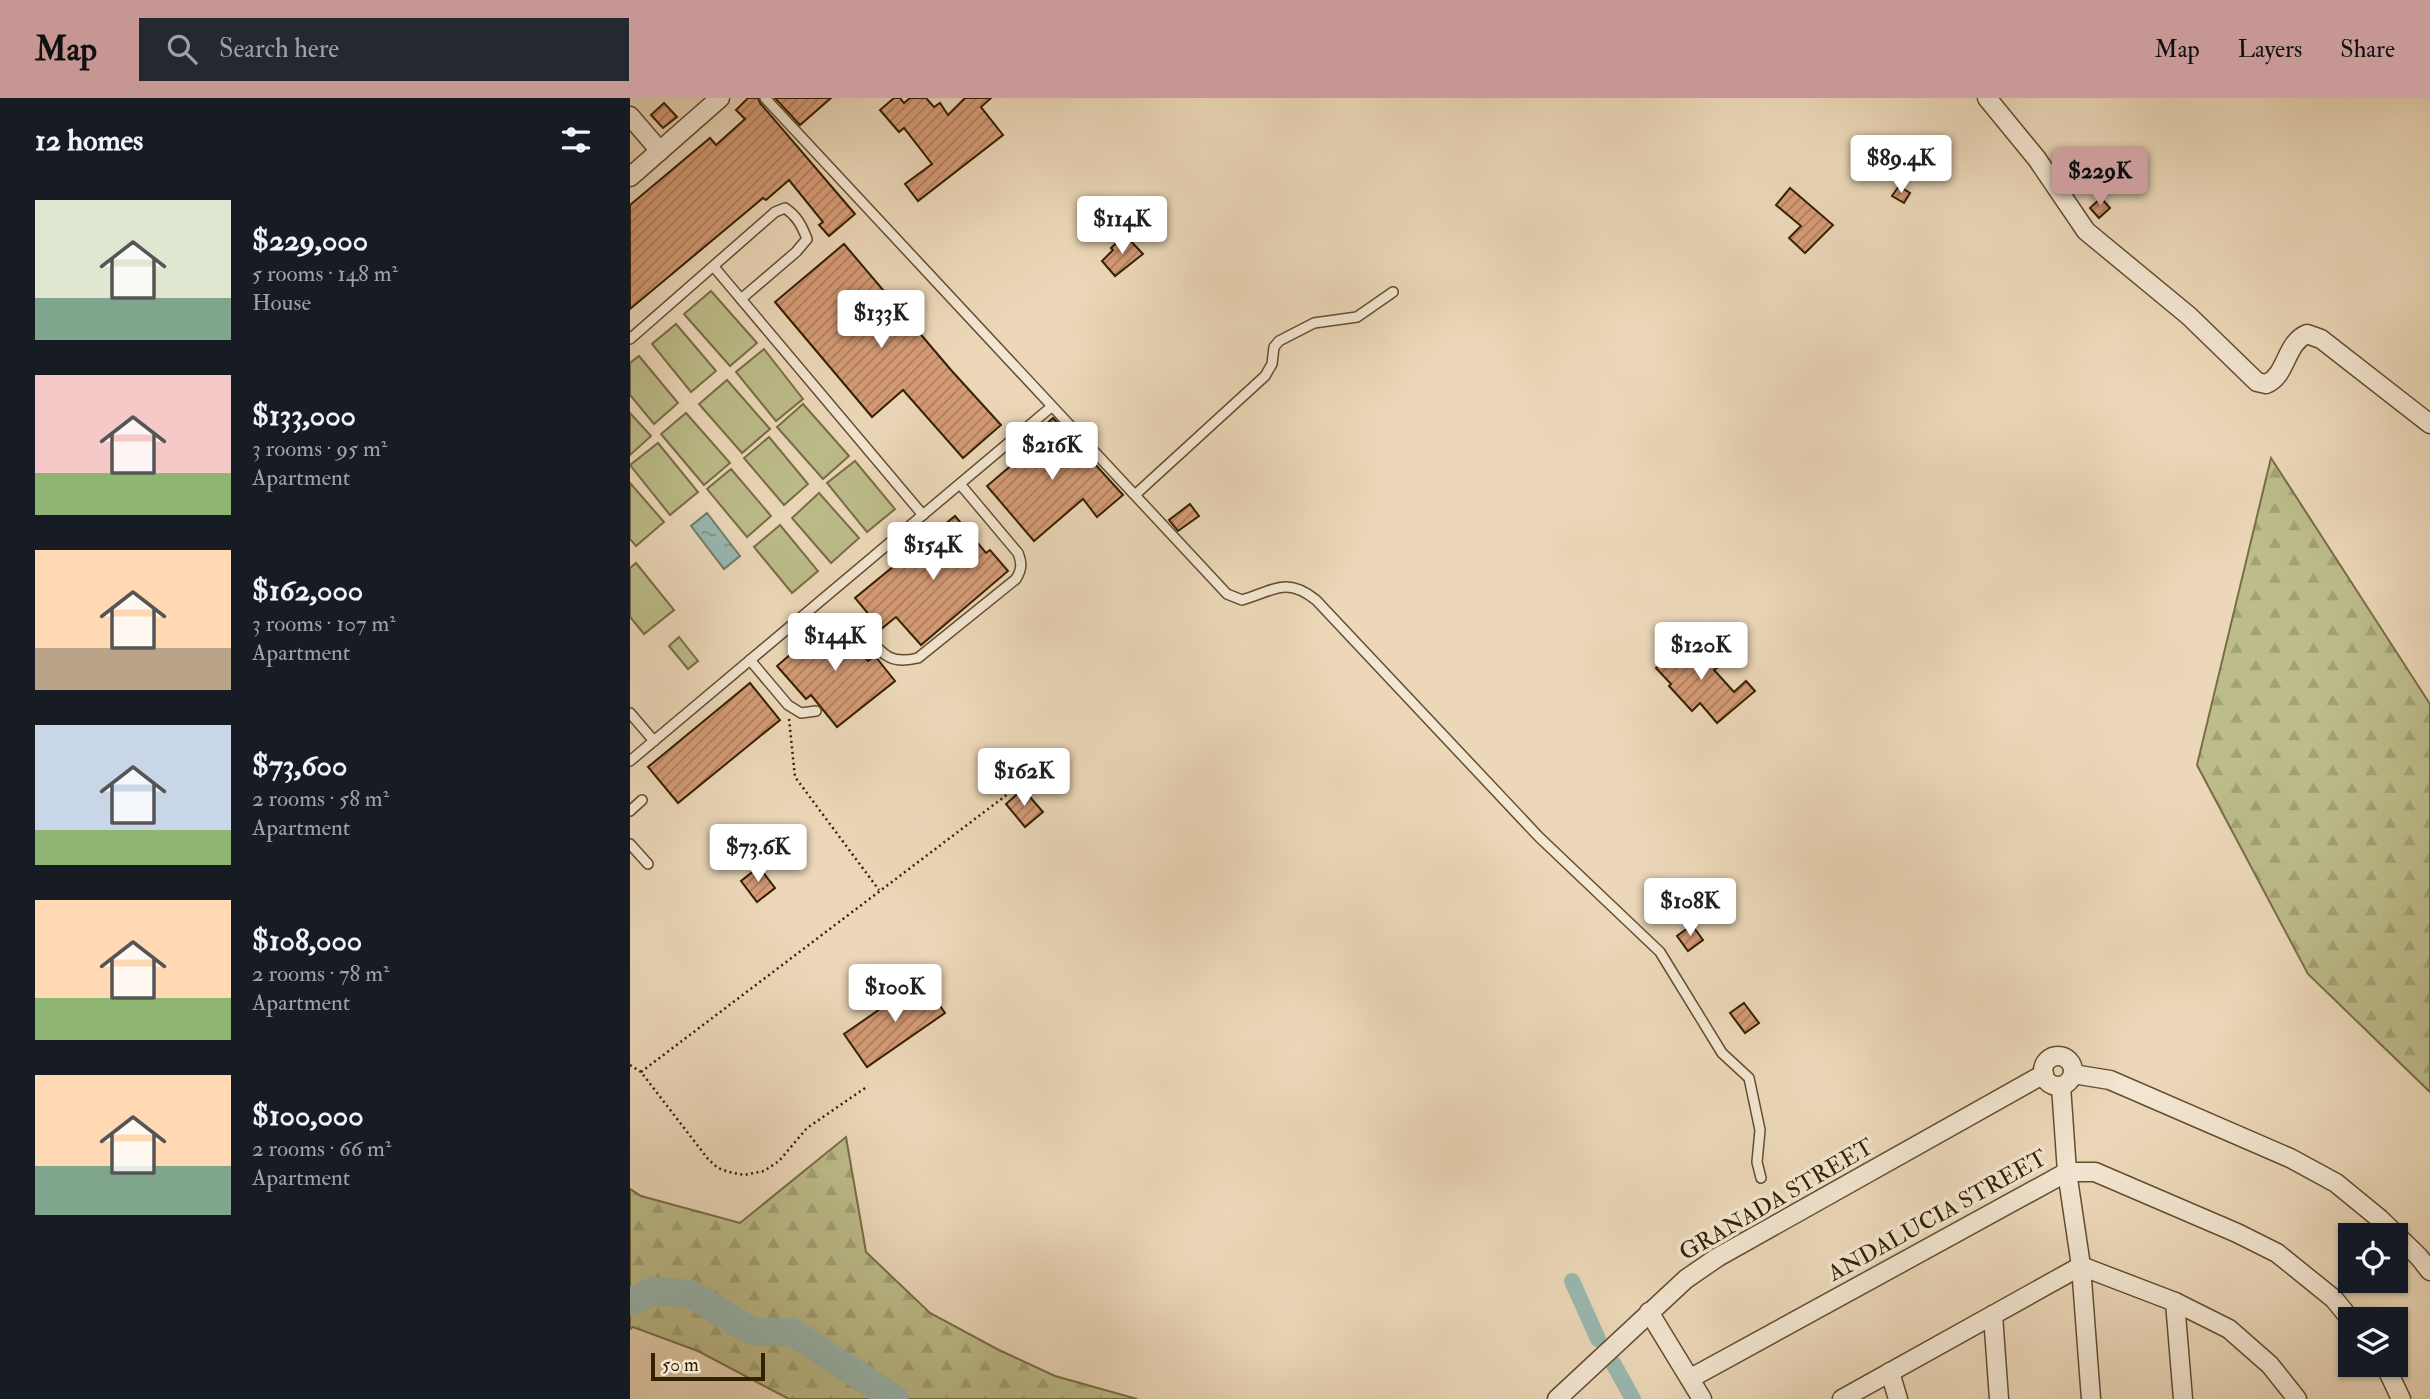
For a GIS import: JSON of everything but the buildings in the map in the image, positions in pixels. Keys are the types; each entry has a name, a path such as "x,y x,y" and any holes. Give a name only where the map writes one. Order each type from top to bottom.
{"street":[{"path":"1987,98 2036,159 2086,231 2189,316 2257,382 2266,384 2274,380 2294,342 2307,334 2321,340 2430,424"},
{"path":"630,177 712,101"},
{"path":"630,116 660,151"},
{"path":"2091,1399 2081,1266 2067,1172 2067,1080 2071,1064 2060,1056 2047,1061 2044,1074 2048,1082 2067,1080 2110,1080 2290,1158 2336,1183 2371,1212 2419,1257 2430,1271"},
{"name":"GRANADA STREET","path":"1561,1397 1686,1279 1718,1257 2044,1074"},
{"name":"ANDALUCIA STREET","path":"1691,1378 2067,1172 2095,1172 2237,1233 2277,1253 2340,1307"},
{"path":"2081,1266 2175,1302 2229,1329 2270,1365 2297,1399"},
{"path":"1842,1399 2081,1266"},
{"path":"2175,1302 2183,1399"},
{"path":"1649,1312 1702,1399"},
{"path":"1993,1315 1999,1399"},
{"path":"1891,1372 1898,1399"},
{"path":"2391,1377 2401,1399"}],"lane":[{"path":"765,98 1227,594 1242,600 1270,588 1293,587 1316,600 1539,837 1660,953 1722,1053 1749,1078 1760,1130 1757,1162 1761,1178"},
{"path":"630,339 775,212 785,208 794,214 807,239 796,252 741,299"},
{"path":"714,267 923,515"},
{"path":"1136,494 1265,376 1269,371 1274,347 1279,341 1314,323 1357,317 1393,292"},
{"path":"630,761 1050,408"},
{"path":"864,634 884,656 902,662 918,658 1016,579 1022,562 1018,553 960,484"},
{"path":"751,660 788,705 801,713 816,711"},
{"path":"630,713 654,741"},
{"path":"630,811 642,800"},
{"path":"630,844 648,864"}],"path":[{"path":"788,705 796,777 880,891"},
{"path":"641,1072 1032,775"},
{"path":"630,1065 641,1072 708,1159 718,1168 744,1175 772,1167 807,1128 868,1086"}],"green space":[{"path":"711,291 757,343 730,366 684,314"},
{"path":"676,324 716,371 691,392 652,344"},
{"path":"764,349 803,399 776,421 736,372"},
{"path":"639,356 678,403 654,424 630,395 630,363"},
{"path":"727,380 770,429 742,453 699,404"},
{"path":"803,404 849,456 823,479 777,427"},
{"path":"630,413 651,436 630,455"},
{"path":"686,413 730,463 704,485 661,434"},
{"path":"769,437 808,484 784,505 744,458"},
{"path":"658,443 698,492 670,515 630,465"},
{"path":"2271,458 2430,704 2430,1092 2308,974 2197,765"},
{"path":"855,461 895,509 867,532 827,483"},
{"path":"731,469 771,516 747,537 707,489"},
{"path":"630,483 664,522 636,546 630,539"},
{"path":"819,493 859,538 831,563 792,518"},
{"path":"780,525 818,571 792,593 754,547"},
{"path":"636,563 674,610 644,634 630,617 630,568"},
{"path":"679,637 698,661 688,669 669,646"},
{"path":"846,1137 866,1252 930,1313 1055,1376 1137,1399 789,1399 698,1351 633,1327 630,1329 630,1189 641,1196 740,1223"},
{"path":"1616,1360 1637,1399 1628,1399 1610,1367"}],"water":[{"path":"707,513 740,556 724,569 691,526"}],"waterway":[{"path":"1572,1281 1598,1339"},
{"path":"630,1302 653,1291 691,1294 753,1332 792,1332 895,1399"},
{"path":"1613,1363 1633,1399"}]}
